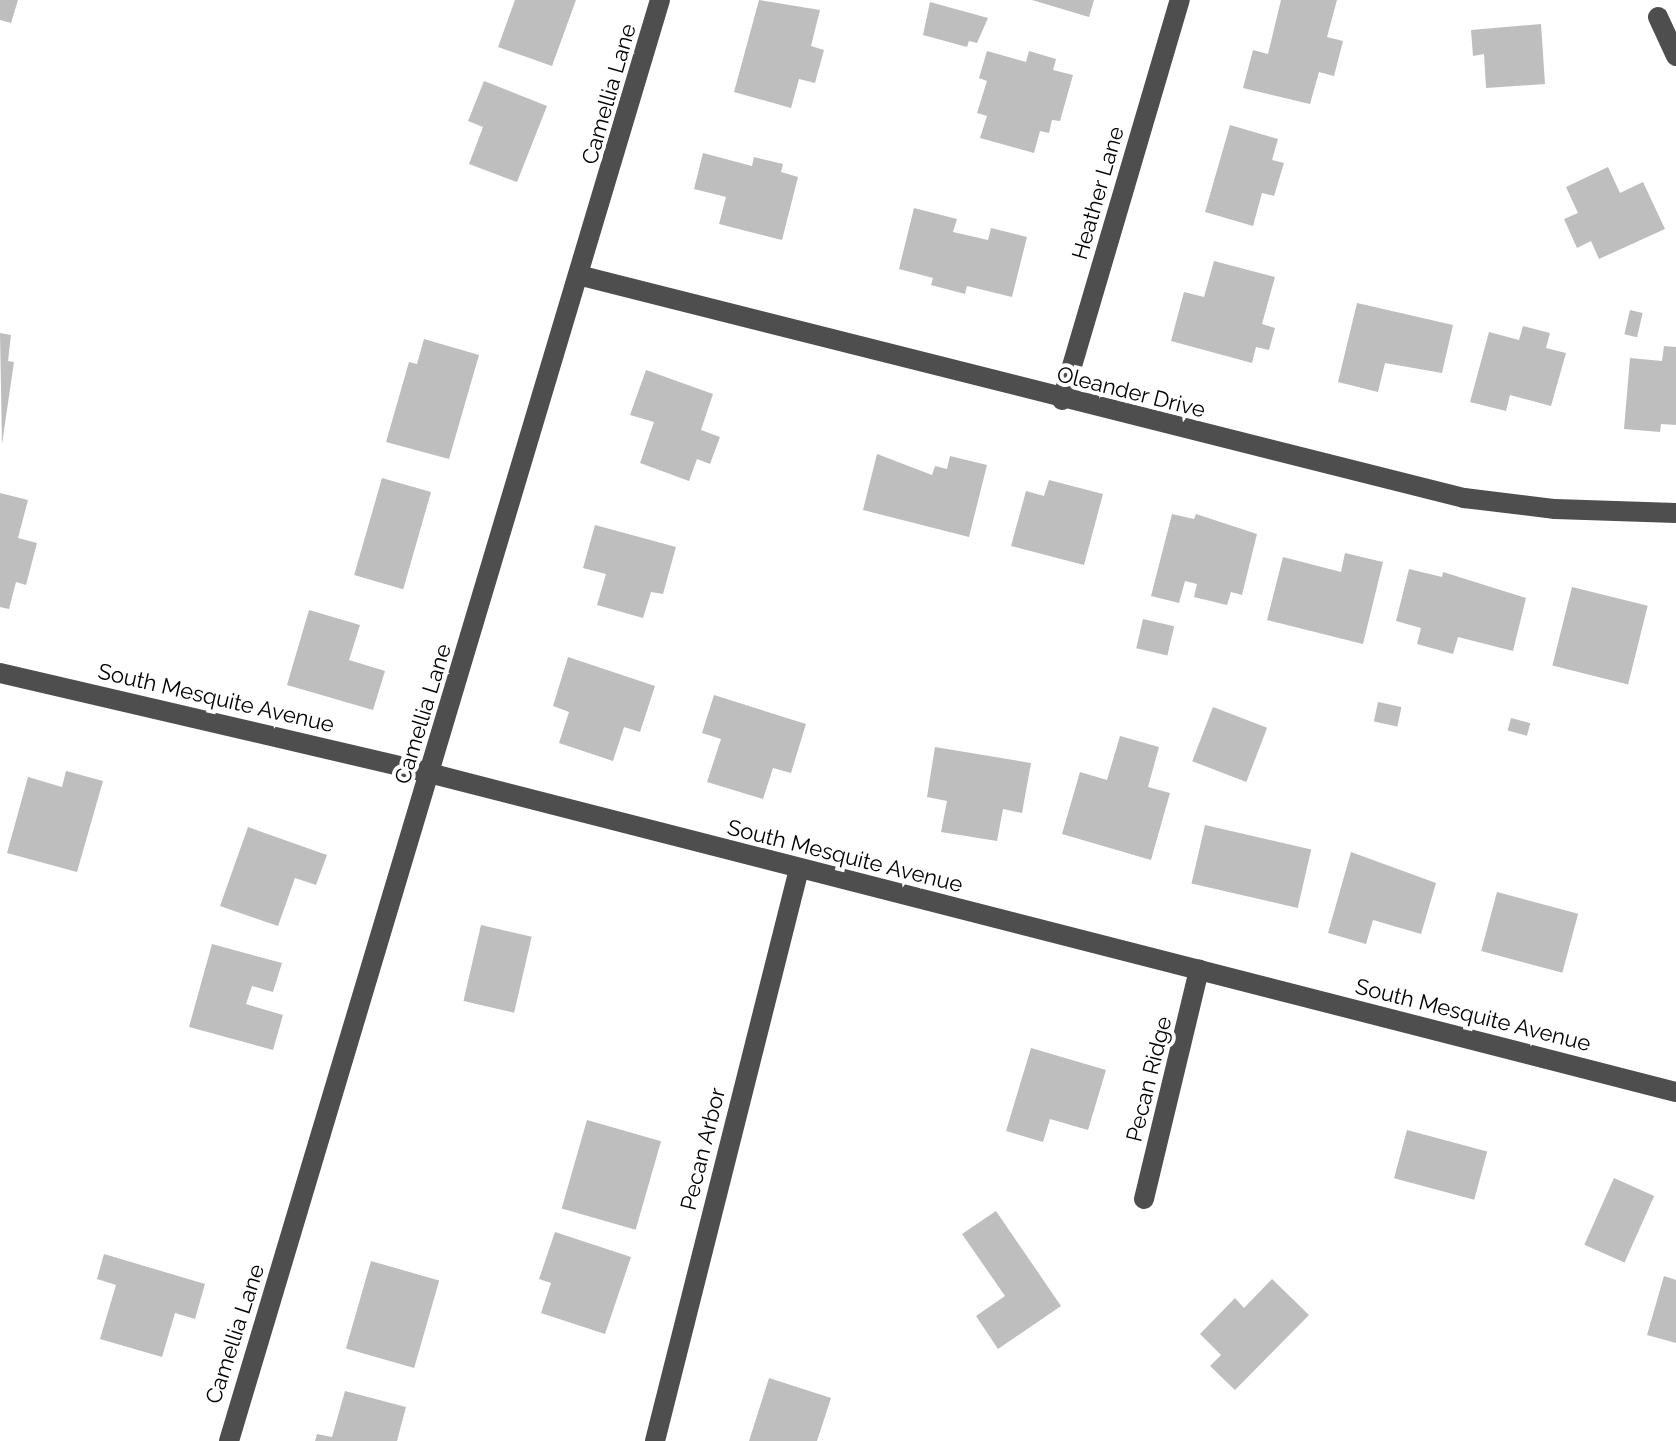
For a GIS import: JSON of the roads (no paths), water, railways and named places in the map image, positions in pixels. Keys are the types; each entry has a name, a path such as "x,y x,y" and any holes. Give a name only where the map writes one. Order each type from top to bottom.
{"street":[{"name":"Camellia Lane","path":"229,1441 582,276 660,0"},
{"name":"Heather Lane","path":"1062,400 1180,0"},
{"path":"1658,17 1676,56"},
{"name":"Oleander Drive","path":"582,276 1062,400 1464,498 1555,509 1676,513"},
{"name":"South Mesquite Avenue","path":"0,673 429,773 1676,1092"},
{"name":"Pecan Arbor","path":"655,1441 799,869"},
{"name":"Pecan Ridge","path":"1144,1199 1199,970"}]}
